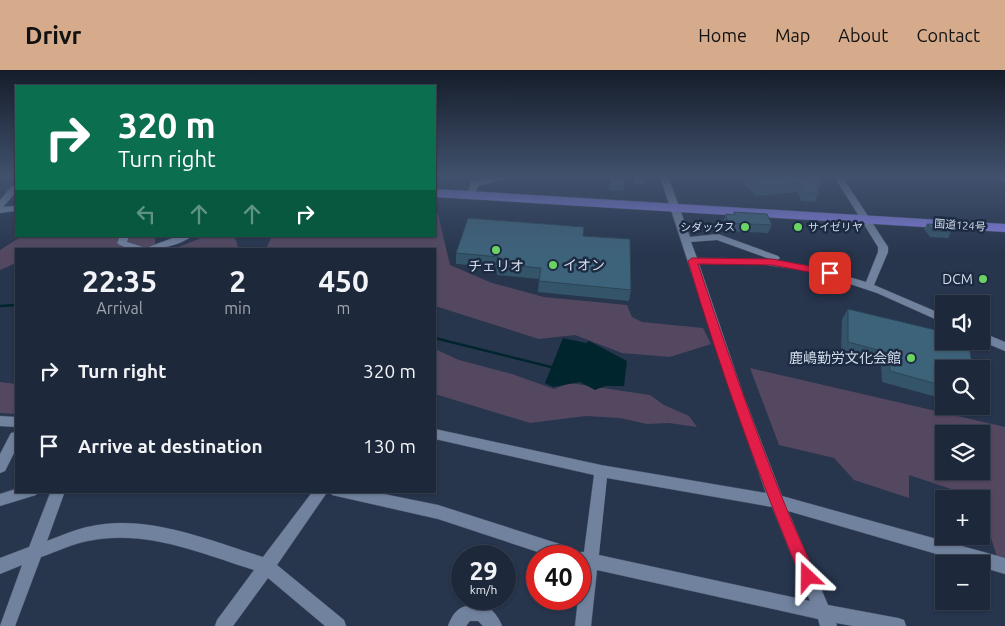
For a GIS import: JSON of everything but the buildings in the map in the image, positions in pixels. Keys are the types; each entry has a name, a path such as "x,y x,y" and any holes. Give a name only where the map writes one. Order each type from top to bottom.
{"highway":[{"name":"国道124号","path":"623,202 1005,222"},
{"name":"国道124号","path":"864,216 1005,228"}],"street":[{"path":"673,202 713,326 776,501 826,619"},
{"path":"855,202 883,247 883,252 869,286"},
{"path":"0,210 15,209"},
{"path":"125,237 122,243 139,248"},
{"path":"153,248 185,237"},
{"path":"686,240 718,237 786,264"},
{"path":"692,261 756,261 786,264 830,273 869,286 935,314"},
{"path":"990,340 1005,347"},
{"path":"0,421 15,422"},
{"path":"436,434 601,471 776,501 1005,566"},
{"path":"0,467 15,439"},
{"path":"589,545 601,471"},
{"path":"0,500 24,493"},
{"path":"7,626 57,493"},
{"path":"223,626 320,493"},
{"path":"347,493 438,512 538,545"},
{"path":"0,566 88,534 127,530 163,534 266,566 338,626"},
{"path":"591,562 826,619 898,626"},
{"path":"583,626 584,610"},
{"path":"456,626 466,612 482,612 494,626"}],"shaded area":[{"path":"436,213 438,214 450,265 492,283 544,297 627,305 632,317 642,322 703,328 711,344 670,357 622,353 575,335 539,339 436,306 436,248 266,248 272,237 436,237"},
{"path":"20,237 155,237 155,248 15,248 15,263 0,270 0,250"},
{"path":"200,237 234,237 239,248 176,248 199,239"},
{"path":"563,338 586,343 589,341 627,361 624,386 605,386 595,390 580,382 553,387 545,383"},
{"path":"436,349 459,360 512,374 554,389 570,383 650,395 664,405 689,416 697,427 669,423 647,424 620,418 586,416 530,423 436,394"},
{"path":"750,368 935,411 935,415 953,415 1005,427 1005,558 997,557 990,535 990,490 954,490 909,475 909,498 854,480 834,458 779,445"},
{"path":"0,382 15,384 15,414 0,413"}],"waterway":[{"path":"0,306 15,305"},
{"path":"436,338 555,368"}],"place":[{"name":"シダックス","path":"745,227"},
{"name":"サイゼリヤ","path":"798,227"},
{"name":"チェリオ","path":"496,250"},
{"name":"イオン","path":"553,265"},
{"name":"DCM","path":"983,279"},
{"name":"鹿嶋勤労文化会館","path":"911,358"}],"route":[{"path":"808,577 776,501 750,431 692,261 772,262 830,273"}]}
